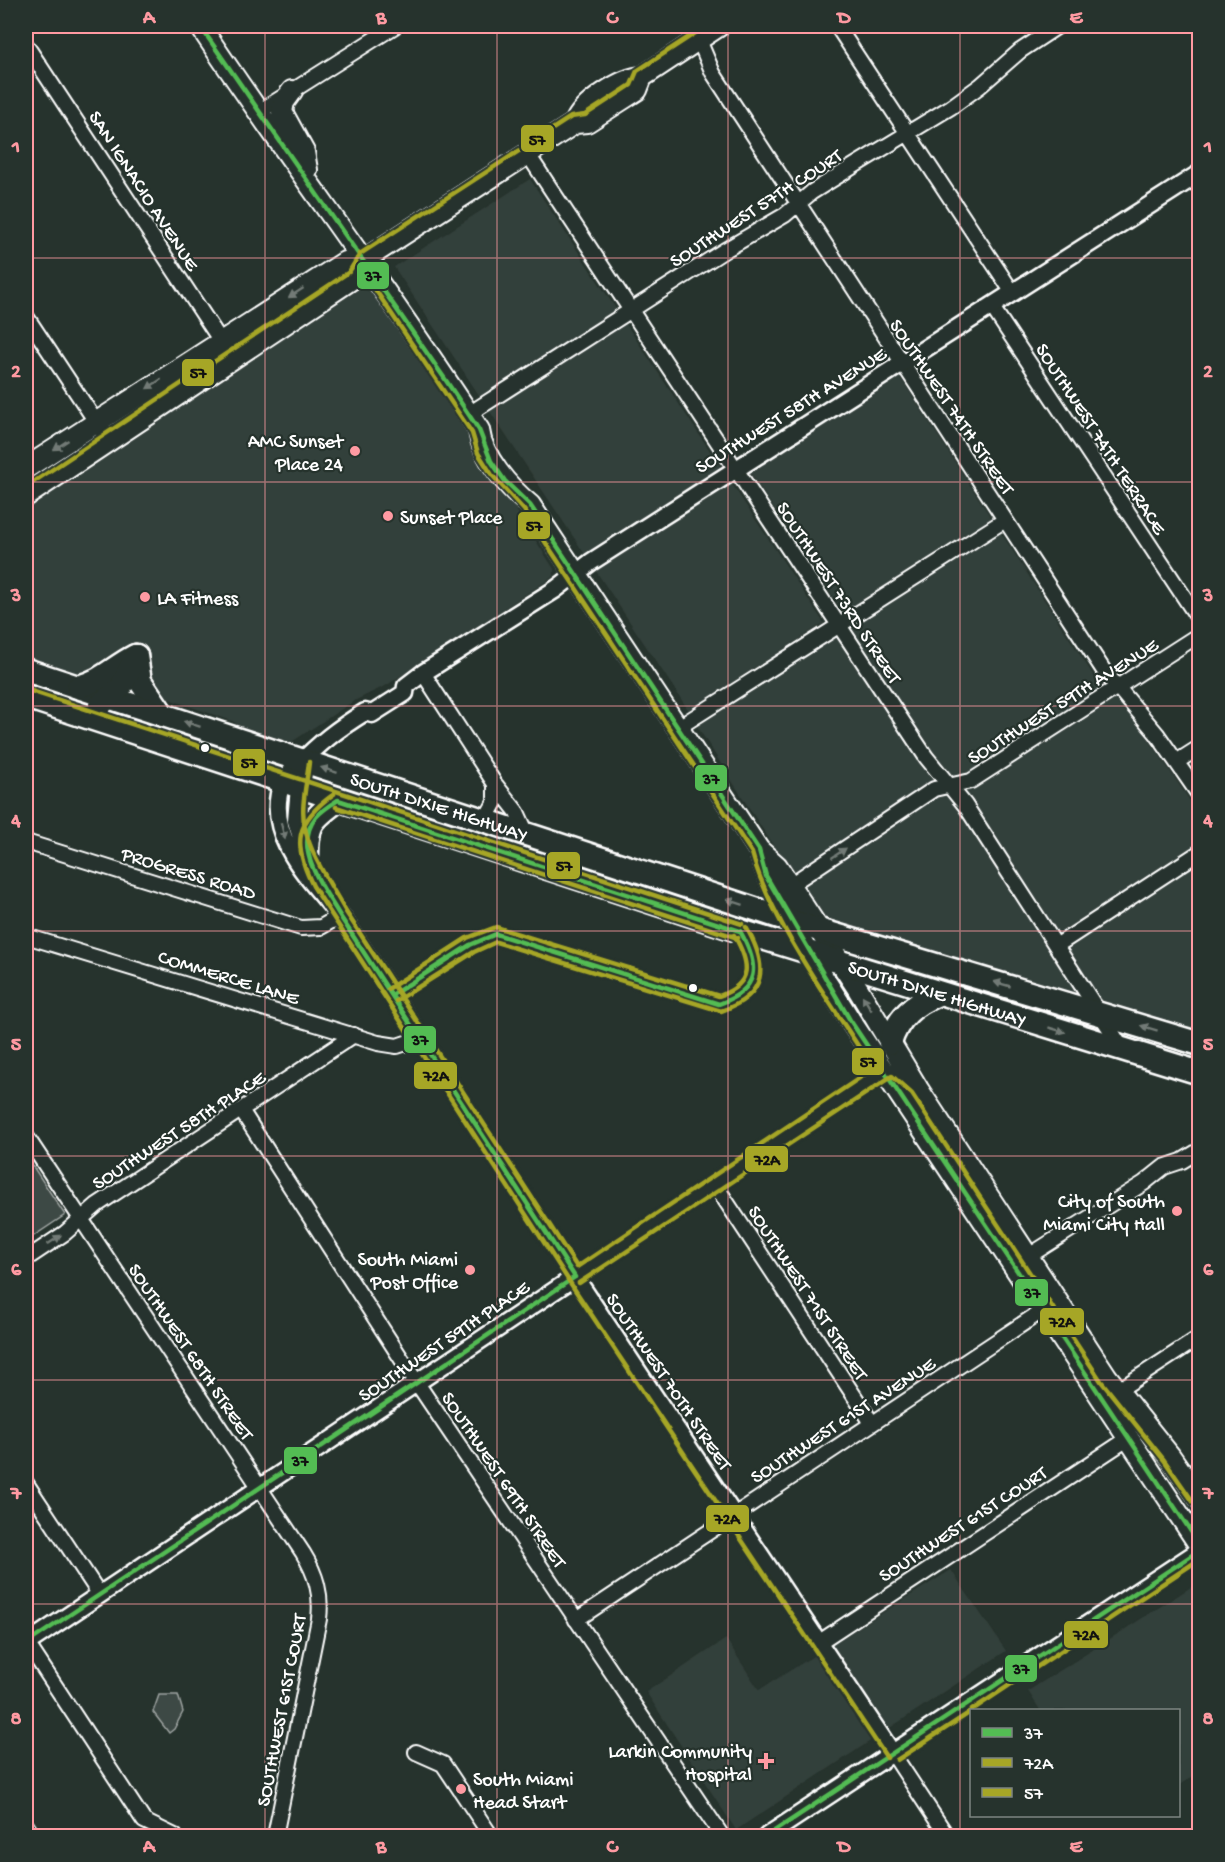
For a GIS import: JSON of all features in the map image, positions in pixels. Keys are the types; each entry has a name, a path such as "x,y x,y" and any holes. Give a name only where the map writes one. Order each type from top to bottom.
{"highway":[{"path":"78,687 102,679 120,664 136,656"},
{"path":"57,707 75,702 98,706 111,698 121,687 136,656"},
{"path":"136,656 140,681 163,715"},
{"name":"SOUTH DIXIE HIGHWAY","path":"26,670 819,930 1200,1044"},
{"name":"SOUTH DIXIE HIGHWAY","path":"26,697 841,963 1200,1073"},
{"path":"308,856 308,832 314,819 338,800"},
{"path":"890,1043 894,1029 910,1009 938,994"}],"main road":[{"path":"200,26 474,422 480,441 513,491 530,505 759,850 777,866 790,885 890,1043 1020,1261 1042,1311 1110,1396 1170,1456 1200,1499"},
{"path":"26,496 108,440 226,349 345,262 364,260 575,123 587,122 637,90 642,77 695,33 719,26"},
{"path":"292,91 284,102 282,112 304,152 309,181"},
{"path":"26,468 96,422 226,349"},
{"path":"759,850 766,876 808,952 883,1071 1020,1261 1110,1396 1129,1438 1200,1548"},
{"path":"883,1071 892,1068 901,1072 918,1089"}],"street":[{"path":"259,112 395,26"},
{"path":"837,26 910,133 1013,293"},
{"name":"SOUTHWEST 57TH COURT","path":"474,422 631,310 725,250 786,215 857,164 969,95 1020,51 1058,26"},
{"name":"SOUTHWEST 74TH STREET","path":"695,33 713,73 1005,520 1118,688 1178,761 1200,795"},
{"name":"SAN IGNACIO AVENUE","path":"26,45 226,349"},
{"name":"SOUTHWEST 73RD STREET","path":"527,153 930,763 965,805 1123,1049"},
{"name":"SOUTHWEST 58TH AVENUE","path":"302,761 323,738 365,712 366,704 399,683 406,686 735,469 1200,173"},
{"name":"SOUTHWEST 74TH TERRACE","path":"992,307 1200,621"},
{"path":"26,316 108,440"},
{"path":"679,727 840,627 1005,520"},
{"name":"SOUTHWEST 59TH AVENUE","path":"790,885 934,789 971,781 1200,634"},
{"path":"423,673 495,784 503,791 524,822 527,834"},
{"path":"1178,761 1200,747"},
{"path":"290,785 302,761"},
{"path":"485,820 495,802 495,784"},
{"name":"SOUTHWEST 70TH STREET","path":"290,785 296,821 308,856 340,916 575,1277 947,1836"},
{"name":"SOUTHWEST 70TH STREET","path":"290,785 279,807 285,841 298,865 340,916"},
{"name":"PROGRESS ROAD","path":"26,842 301,928 321,927 340,916"},
{"path":"1056,946 1200,852"},
{"name":"COMMERCE LANE","path":"26,936 354,1035 397,1046 421,1038"},
{"name":"SOUTHWEST 58TH PLACE","path":"26,1259 97,1205 354,1035"},
{"name":"SOUTHWEST 59TH PLACE","path":"26,1643 883,1071"},
{"name":"SOUTHWEST 69TH STREET","path":"241,1110 417,1383 722,1836"},
{"name":"SOUTHWEST 68TH STREET","path":"26,1136 308,1561 319,1591"},
{"path":"1020,1261 1138,1187 1164,1167 1182,1161 1200,1150"},
{"name":"SOUTHWEST 71ST STREET","path":"714,1183 872,1423"},
{"name":"SOUTHWEST 61ST AVENUE","path":"576,1620 1042,1311"},
{"path":"1110,1396 1200,1337"},
{"name":"SOUTHWEST 61ST COURT","path":"818,1643 1129,1438"},
{"path":"26,1483 100,1595"},
{"path":"768,1836 1200,1548"},
{"name":"SOUTHWEST 61ST COURT","path":"275,1836 319,1619 319,1591"},
{"path":"26,1643 144,1821 175,1836"},
{"path":"416,1752 443,1764 491,1836"},
{"path":"26,1826 33,1836"}],"shaded area":[{"path":"530,179 824,623 689,711 394,267"},
{"name":"Sunset Place","path":"359,289 373,292 385,306 554,569 554,576 387,685 354,701 287,745 257,737 232,721 160,696 83,678 26,660 26,504"},
{"path":"898,374 1101,687 1127,707 1199,814 1199,1035 820,919 695,723 852,625 749,471"},
{"path":"26,1156 65,1215 26,1241"},
{"name":"Larkin Community Hospital","path":"951,1570 1006,1651 736,1830 646,1692 726,1639 759,1690"},
{"path":"1199,1582 1199,1772 1180,1785 1180,1709 1039,1709 1028,1691"},
{"path":"159,1695 178,1695 183,1712 174,1729 169,1733 153,1712"}],"transit line":[{"name":"37","path":"200,26 445,379 479,430 491,461 505,481 530,505 759,850 766,876 850,1020 1200,1545"},
{"name":"57","path":"26,487 349,272 360,254 571,117 585,115 631,85 637,71 706,26"},
{"name":"57","path":"309,762 304,820 312,850 323,871 346,912 577,1267 873,1069 788,936 773,908 752,853 524,510 492,475 478,453 472,433 358,264"},
{"name":"57","path":"28,690 742,924"},
{"name":"72A","path":"334,794 311,814 301,834 302,858 313,886 569,1281 887,1758"},
{"name":"37","path":"338,800 318,814 309,829 307,842 309,855 319,881 575,1277"},
{"name":"37","path":"338,800 740,931"},
{"name":"72A","path":"336,807 738,938"},
{"name":"57","path":"388,989 467,938 496,927 719,996 738,985 746,971 746,963 734,935"},
{"name":"72A","path":"396,1001 474,952 496,942 721,1011 748,997 759,978 758,955 746,927"},
{"name":"37","path":"392,995 470,945 496,934 719,1004 742,991 749,984 752,975 751,955 740,931"},
{"name":"72A","path":"579,1283 892,1076 912,1094 1101,1381 1164,1460 1194,1503"},
{"name":"37","path":"26,1644 575,1277"},
{"name":"37","path":"767,1836 1200,1550"},
{"name":"72A","path":"974,1709 1200,1559"},
{"name":"72A","path":"897,1760 970,1712"}],"place":[{"name":"AMC Sunset Place 24","path":"355,451"},
{"name":"Sunset Place","path":"388,516"},
{"name":"LA Fitness","path":"145,597"},
{"name":"City of South Miami City Hall","path":"1177,1211"},
{"name":"South Miami Post Office","path":"470,1270"},
{"name":"Larkin Community Hospital","path":"766,1761"},
{"name":"South Miami Head Start","path":"461,1789"}]}
